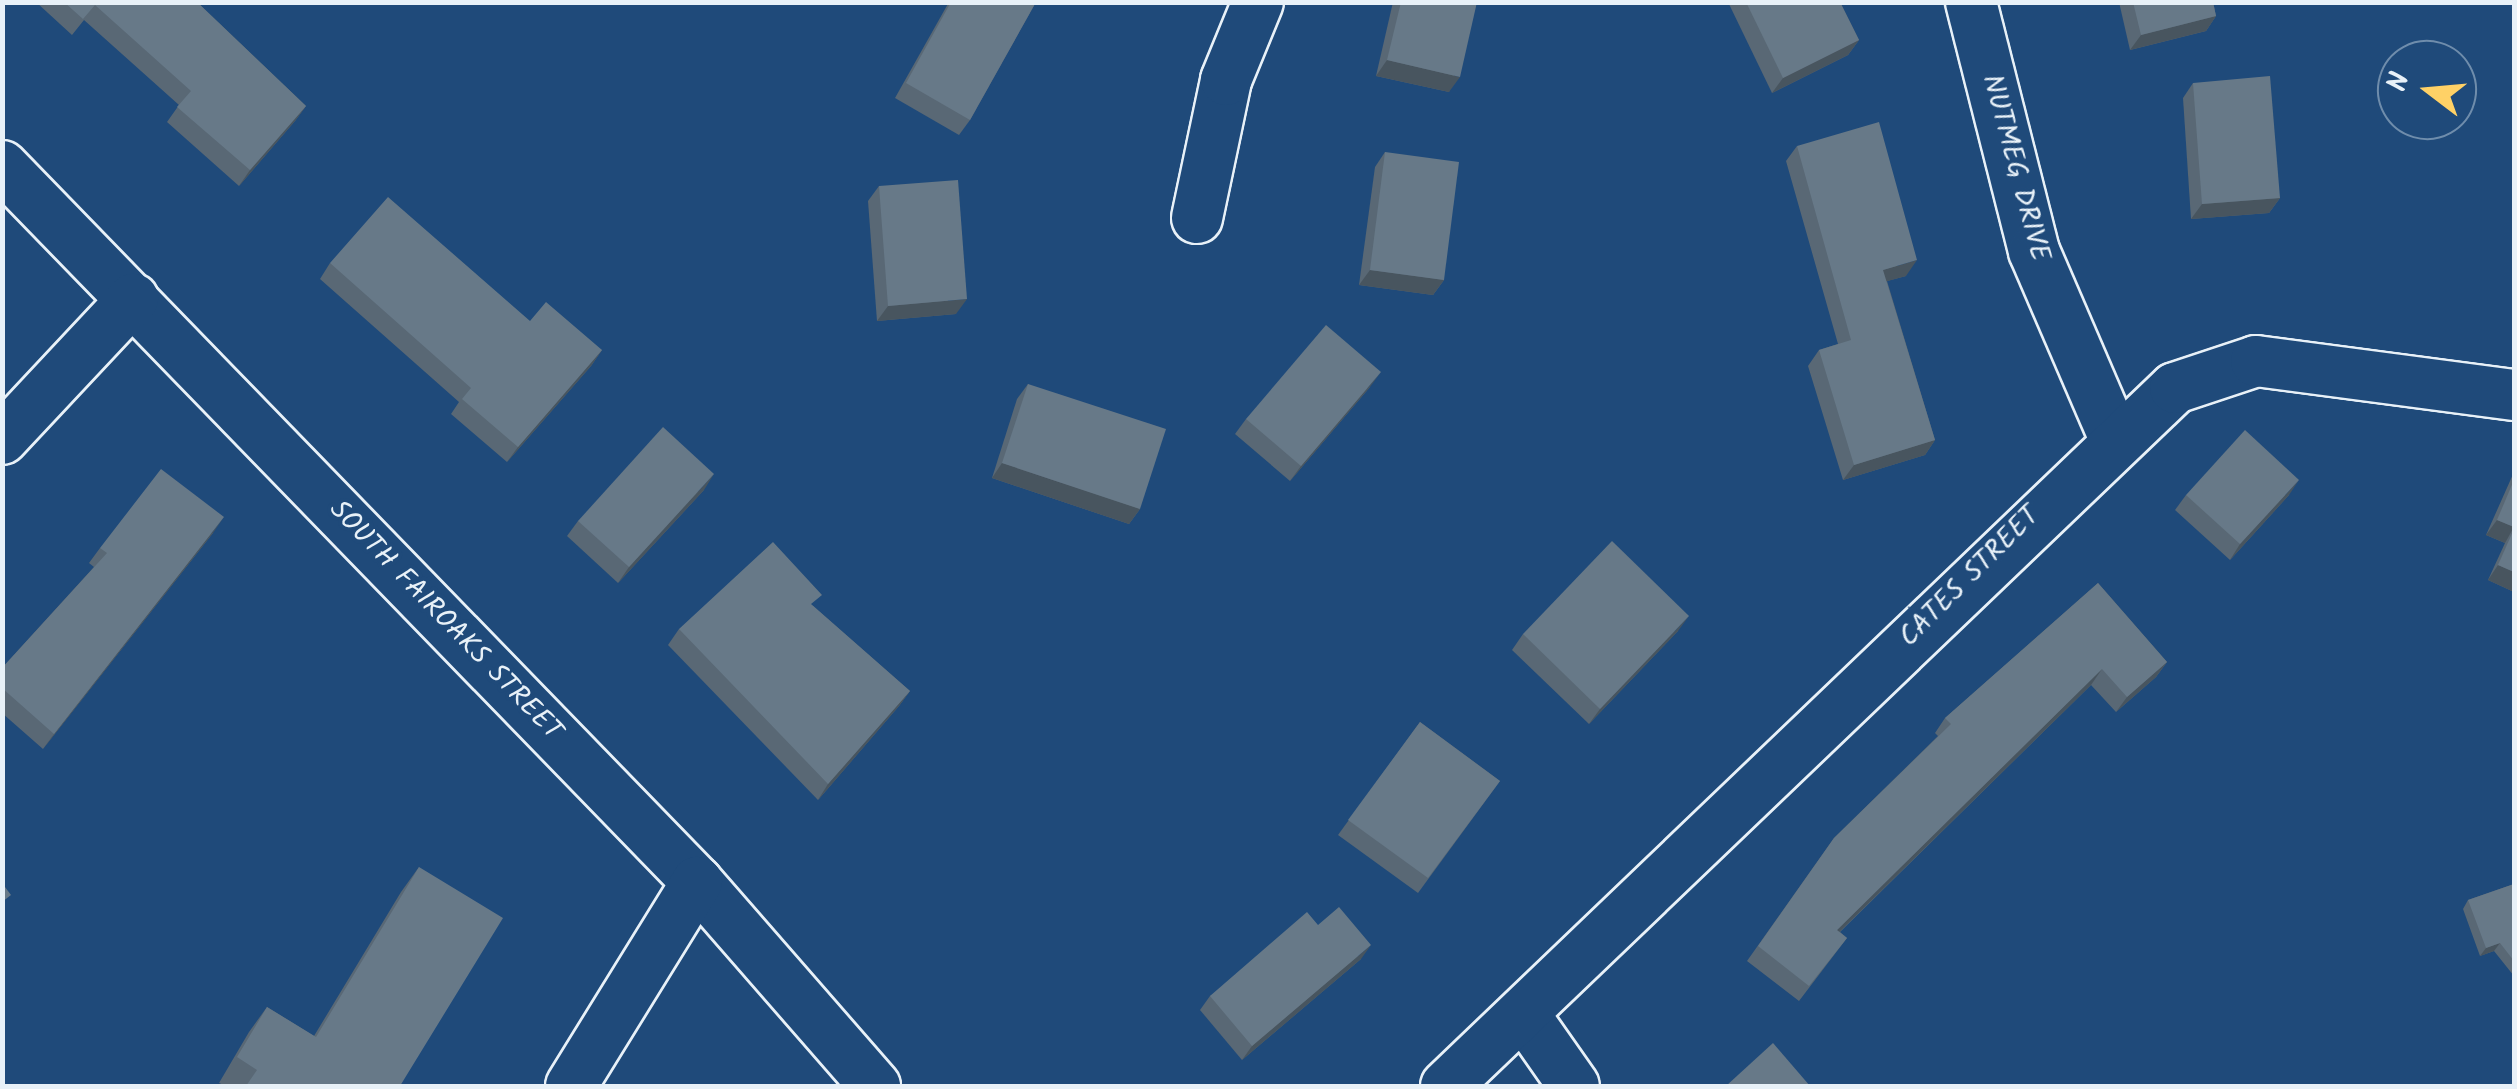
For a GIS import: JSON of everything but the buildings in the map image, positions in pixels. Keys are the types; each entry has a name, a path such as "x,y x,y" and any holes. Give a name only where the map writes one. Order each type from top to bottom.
{"street":[{"path":"1198,218 1226,80 1258,2"},
{"name":"NUTMEG DRIVE","path":"1971,2 2034,251 2116,441"},
{"name":"SOUTH FAIROAKS STREET","path":"2,166 697,882 875,1086"},
{"path":"2,439 133,298"},
{"name":"CATES STREET","path":"1525,1016 2116,441 2176,388 2256,361 2514,395"},
{"path":"572,1086 697,882"},
{"path":"1446,1086 1525,1016 1574,1086"}]}
